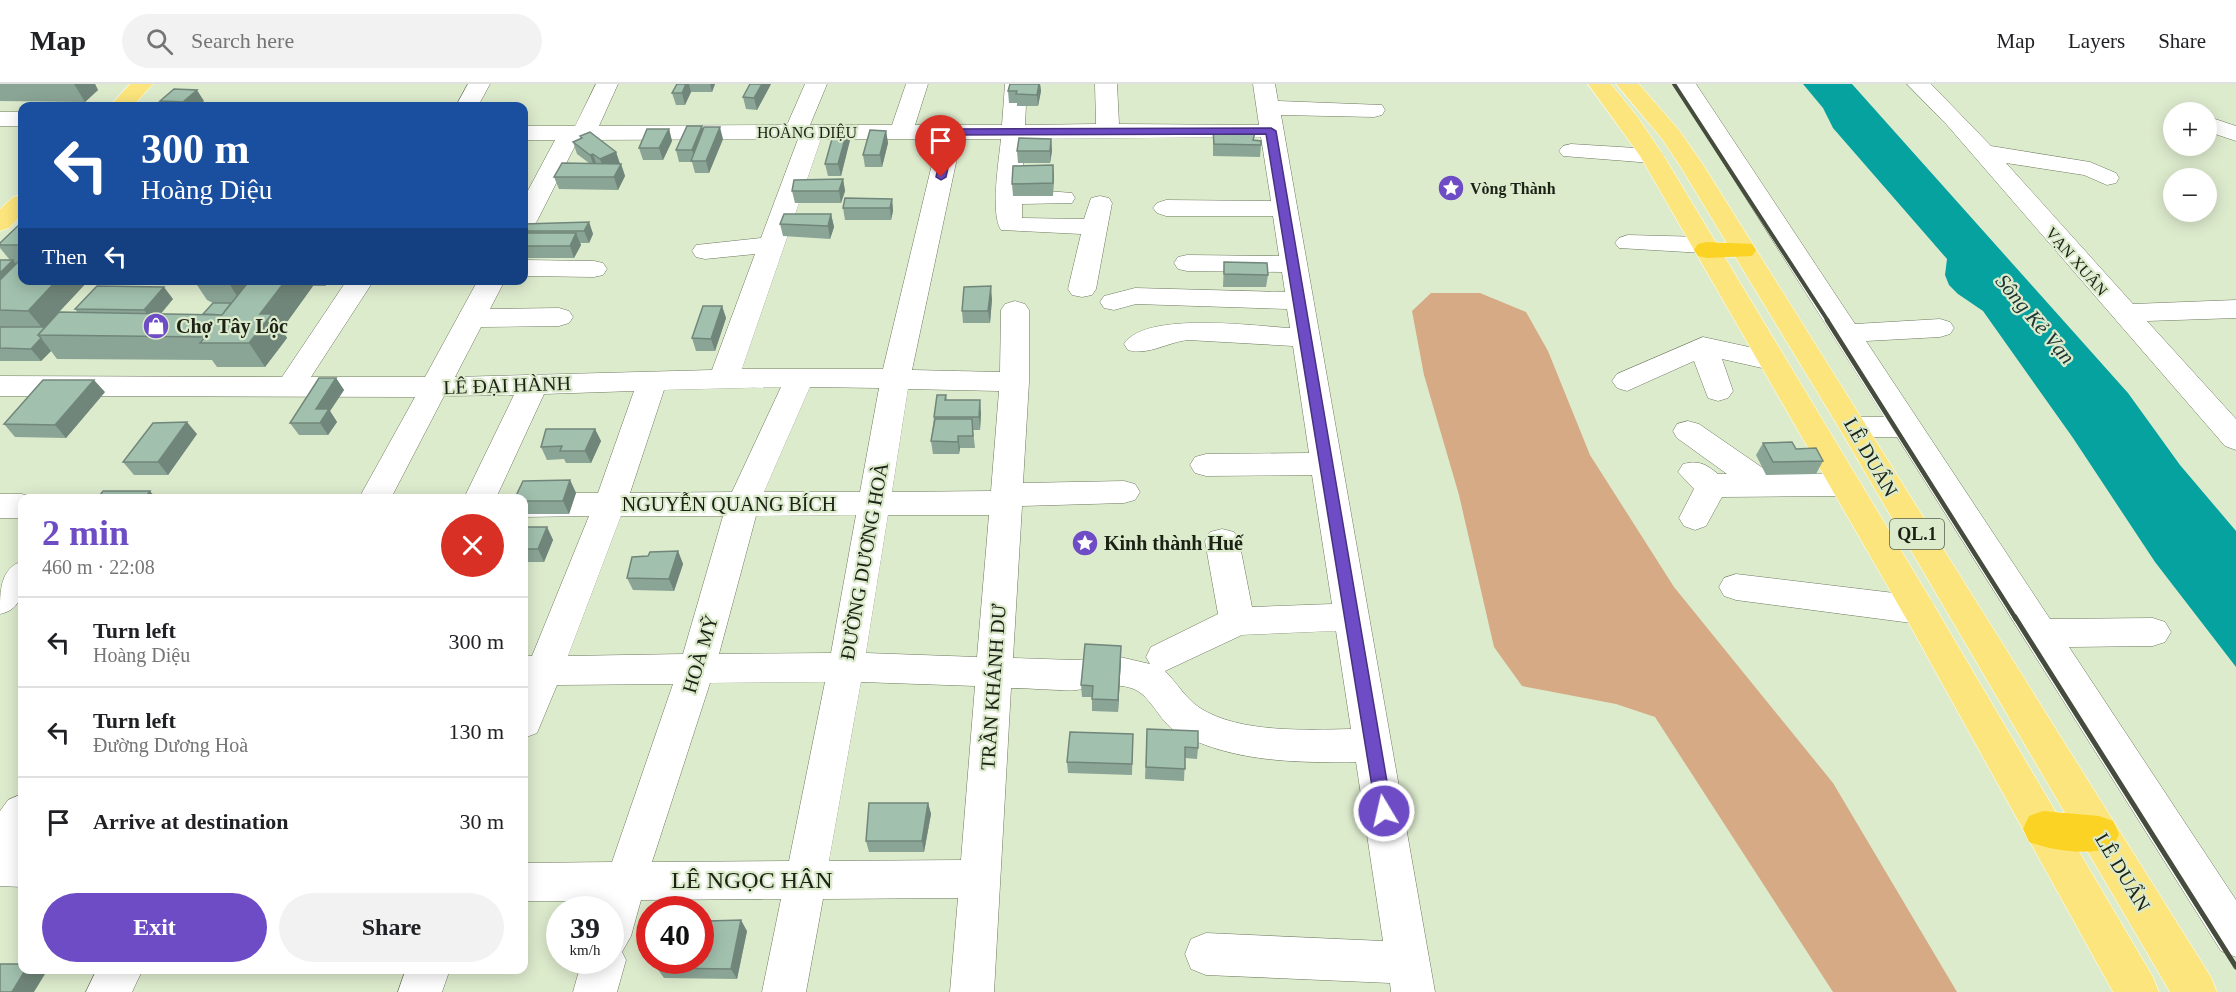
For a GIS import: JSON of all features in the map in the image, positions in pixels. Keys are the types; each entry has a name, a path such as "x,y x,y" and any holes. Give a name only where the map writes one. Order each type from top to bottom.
{"highway":[{"path":"1705,248 1743,250"},
{"path":"2043,828 2099,834"}],"main road":[{"path":"125,102 142,84"},
{"name":"LÊ DUẨN","path":"1599,84 1629,121 1652,156 1919,610 2137,992"},
{"name":"LÊ DUẨN","path":"1627,84 1671,135 1854,427 2195,992"},
{"path":"0,223 18,206"}],"street":[{"path":"469,102 479,84"},
{"path":"528,214 608,84"},
{"path":"724,378 773,245 816,84"},
{"path":"901,132 917,84"},
{"path":"1016,84 1015,132 1009,196 1010,225 1097,215 1082,289"},
{"path":"1106,84 1108,132"},
{"path":"1685,84 2236,937"},
{"name":"VẠN XUÂN","path":"1918,84 1954,120 2122,313 2236,439"},
{"path":"844,131 853,108"},
{"path":"1206,954 1411,978 1268,108"},
{"name":"HOÀNG DIỆU","path":"528,133 1108,132 1268,108 1374,110"},
{"path":"0,119 18,119"},
{"path":"2217,127 2236,134"},
{"name":"ĐƯỜNG DƯƠNG HOÀ","path":"784,992 846,667 895,379 951,132"},
{"path":"1571,151 1652,156"},
{"path":"1981,152 2090,169 2107,178"},
{"path":"1009,196 1063,198"},
{"path":"1166,208 1284,209"},
{"path":"705,251 773,245"},
{"path":"1640,251 1705,248"},
{"path":"1187,263 1293,264"},
{"path":"528,268 594,268"},
{"path":"290,387 358,285"},
{"path":"377,494 489,285"},
{"path":"1114,302 1135,296 1299,301"},
{"path":"2122,313 2236,309"},
{"name":"TRẦN KHÁNH DƯ","path":"972,992 1014,382 1015,310"},
{"path":"472,318 559,317"},
{"path":"1846,333 1940,328"},
{"path":"1138,344 1169,333 1188,331 1305,338"},
{"path":"1702,346 1718,391"},
{"path":"1627,381 1702,346 1772,361"},
{"name":"LÊ ĐẠI HÀNH","path":"0,386 436,387 800,377 1014,382"},
{"name":"HOÀ MỸ","path":"621,896 697,668 743,504 800,377"},
{"path":"528,702 534,671 610,504 652,381"},
{"path":"482,494 534,384"},
{"path":"1854,427 1908,427"},
{"path":"1688,431 1764,484"},
{"path":"1206,465 1327,464"},
{"path":"1695,518 1702,479 1764,484 1845,485"},
{"name":"NGUYỄN QUANG BÍCH","path":"528,506 874,504 1124,492"},
{"path":"0,506 18,506"},
{"path":"1222,541 1237,621"},
{"path":"1,601 18,579"},
{"path":"1736,587 1919,610"},
{"path":"1164,657 1237,621 1352,617"},
{"path":"2040,633 2153,632"},
{"path":"534,671 846,667 994,670 1074,675 1104,671 1131,673 1148,678 1174,708 1190,721 1219,732 1274,746 1373,745"},
{"path":"0,845 18,818"},
{"path":"0,867 18,868"},
{"name":"LÊ NGỌC HÂN","path":"528,882 980,879"},
{"path":"108,992 118,974"},
{"path":"420,992 426,974"},
{"path":"595,992 600,974"}],"shaded area":[{"path":"1431,293 1480,293 1526,312 1548,351 1590,455 1674,587 1833,783 1957,992 1833,992 1655,717 1616,704 1522,686 1494,647 1459,495 1424,375 1412,311"}],"water":[{"name":"Sông Kẻ Vạn","path":"1803,84 1852,84 2128,393 2180,465 2236,531 2236,667 2155,562 2073,438 1983,311 1949,285 1945,275 1947,259 1833,128 1823,108"}],"building":[{"path":"677,84 686,84 682,93 672,93"},
{"path":"750,84 762,84 754,98 743,97"},
{"path":"1010,84 1039,84 1037,95 1016,94 1017,91 1008,91"},
{"path":"174,89 197,90 183,102 160,101"},
{"path":"687,126 702,126 692,150 676,150"},
{"path":"704,127 720,127 706,161 691,161"},
{"path":"835,128 848,128 838,164 825,164"},
{"path":"647,129 669,129 659,148 639,148"},
{"path":"1256,129 1253,140 1261,141 1261,145 1214,144 1213,131"},
{"path":"870,130 886,131 880,155 863,155"},
{"path":"590,132 616,152 600,159 593,154 590,155 573,142"},
{"path":"1019,138 1051,139 1050,151 1017,151"},
{"path":"562,163 621,164 614,177 554,177"},
{"path":"1053,165 1053,183 1012,184 1013,166"},
{"path":"843,179 839,191 792,191 794,180"},
{"path":"845,198 892,199 890,208 843,208"},
{"path":"784,214 831,214 828,226 780,224"},
{"path":"589,222 584,231 528,231 528,224"},
{"path":"18,226 18,245 0,245"},
{"path":"528,233 576,233 570,246 528,246"},
{"path":"0,260 13,260 0,273"},
{"path":"18,262 18,285 52,285 28,311 0,310 0,280"},
{"path":"1224,262 1267,263 1268,275 1224,274"},
{"path":"246,285 282,285 260,314 272,314 249,343 200,343 205,337 38,335 59,312 222,315"},
{"path":"97,286 164,287 144,310 75,309"},
{"path":"991,286 988,311 962,311 964,287"},
{"path":"213,303 231,303 222,315 203,314"},
{"path":"703,306 722,306 711,339 692,338"},
{"path":"0,327 45,327 38,335 41,338 31,349 0,348"},
{"path":"319,378 336,378 316,409 329,409 320,423 290,423"},
{"path":"43,380 94,380 55,425 4,424"},
{"path":"937,395 946,395 945,400 980,400 979,417 934,417"},
{"path":"935,419 972,419 973,436 958,436 958,442 931,441"},
{"path":"187,422 158,462 123,462 153,423"},
{"path":"546,429 595,429 585,451 560,451 562,446 541,447"},
{"path":"1792,442 1796,449 1816,448 1823,461 1773,462 1763,443"},
{"path":"570,480 563,501 528,501 528,494 517,494 523,481"},
{"path":"103,491 150,491 148,494 101,494"},
{"path":"528,527 547,527 538,549 528,549"},
{"path":"678,551 669,579 627,578 632,557 648,556 650,552"},
{"path":"1085,644 1121,646 1118,700 1092,699 1093,686 1081,685"},
{"path":"1147,729 1198,731 1198,748 1185,747 1185,769 1146,767"},
{"path":"1070,732 1133,734 1132,764 1067,762"},
{"path":"869,803 928,803 922,841 866,841"},
{"path":"741,920 731,969 714,969 714,921"},
{"path":"0,964 18,964 18,974 23,974 12,992 0,992"}],"railway":[{"path":"1674,84 1828,321"},
{"path":"1827,320 2016,619"},
{"path":"2015,617 2236,967"}],"place":[{"name":"Vòng Thành","path":"1451,188"},
{"name":"Chợ Tây Lộc","path":"156,326"},
{"name":"Kinh thành Huế","path":"1085,543"}],"route":[{"path":"941,177 951,132 1271,131 1384,811"}]}
